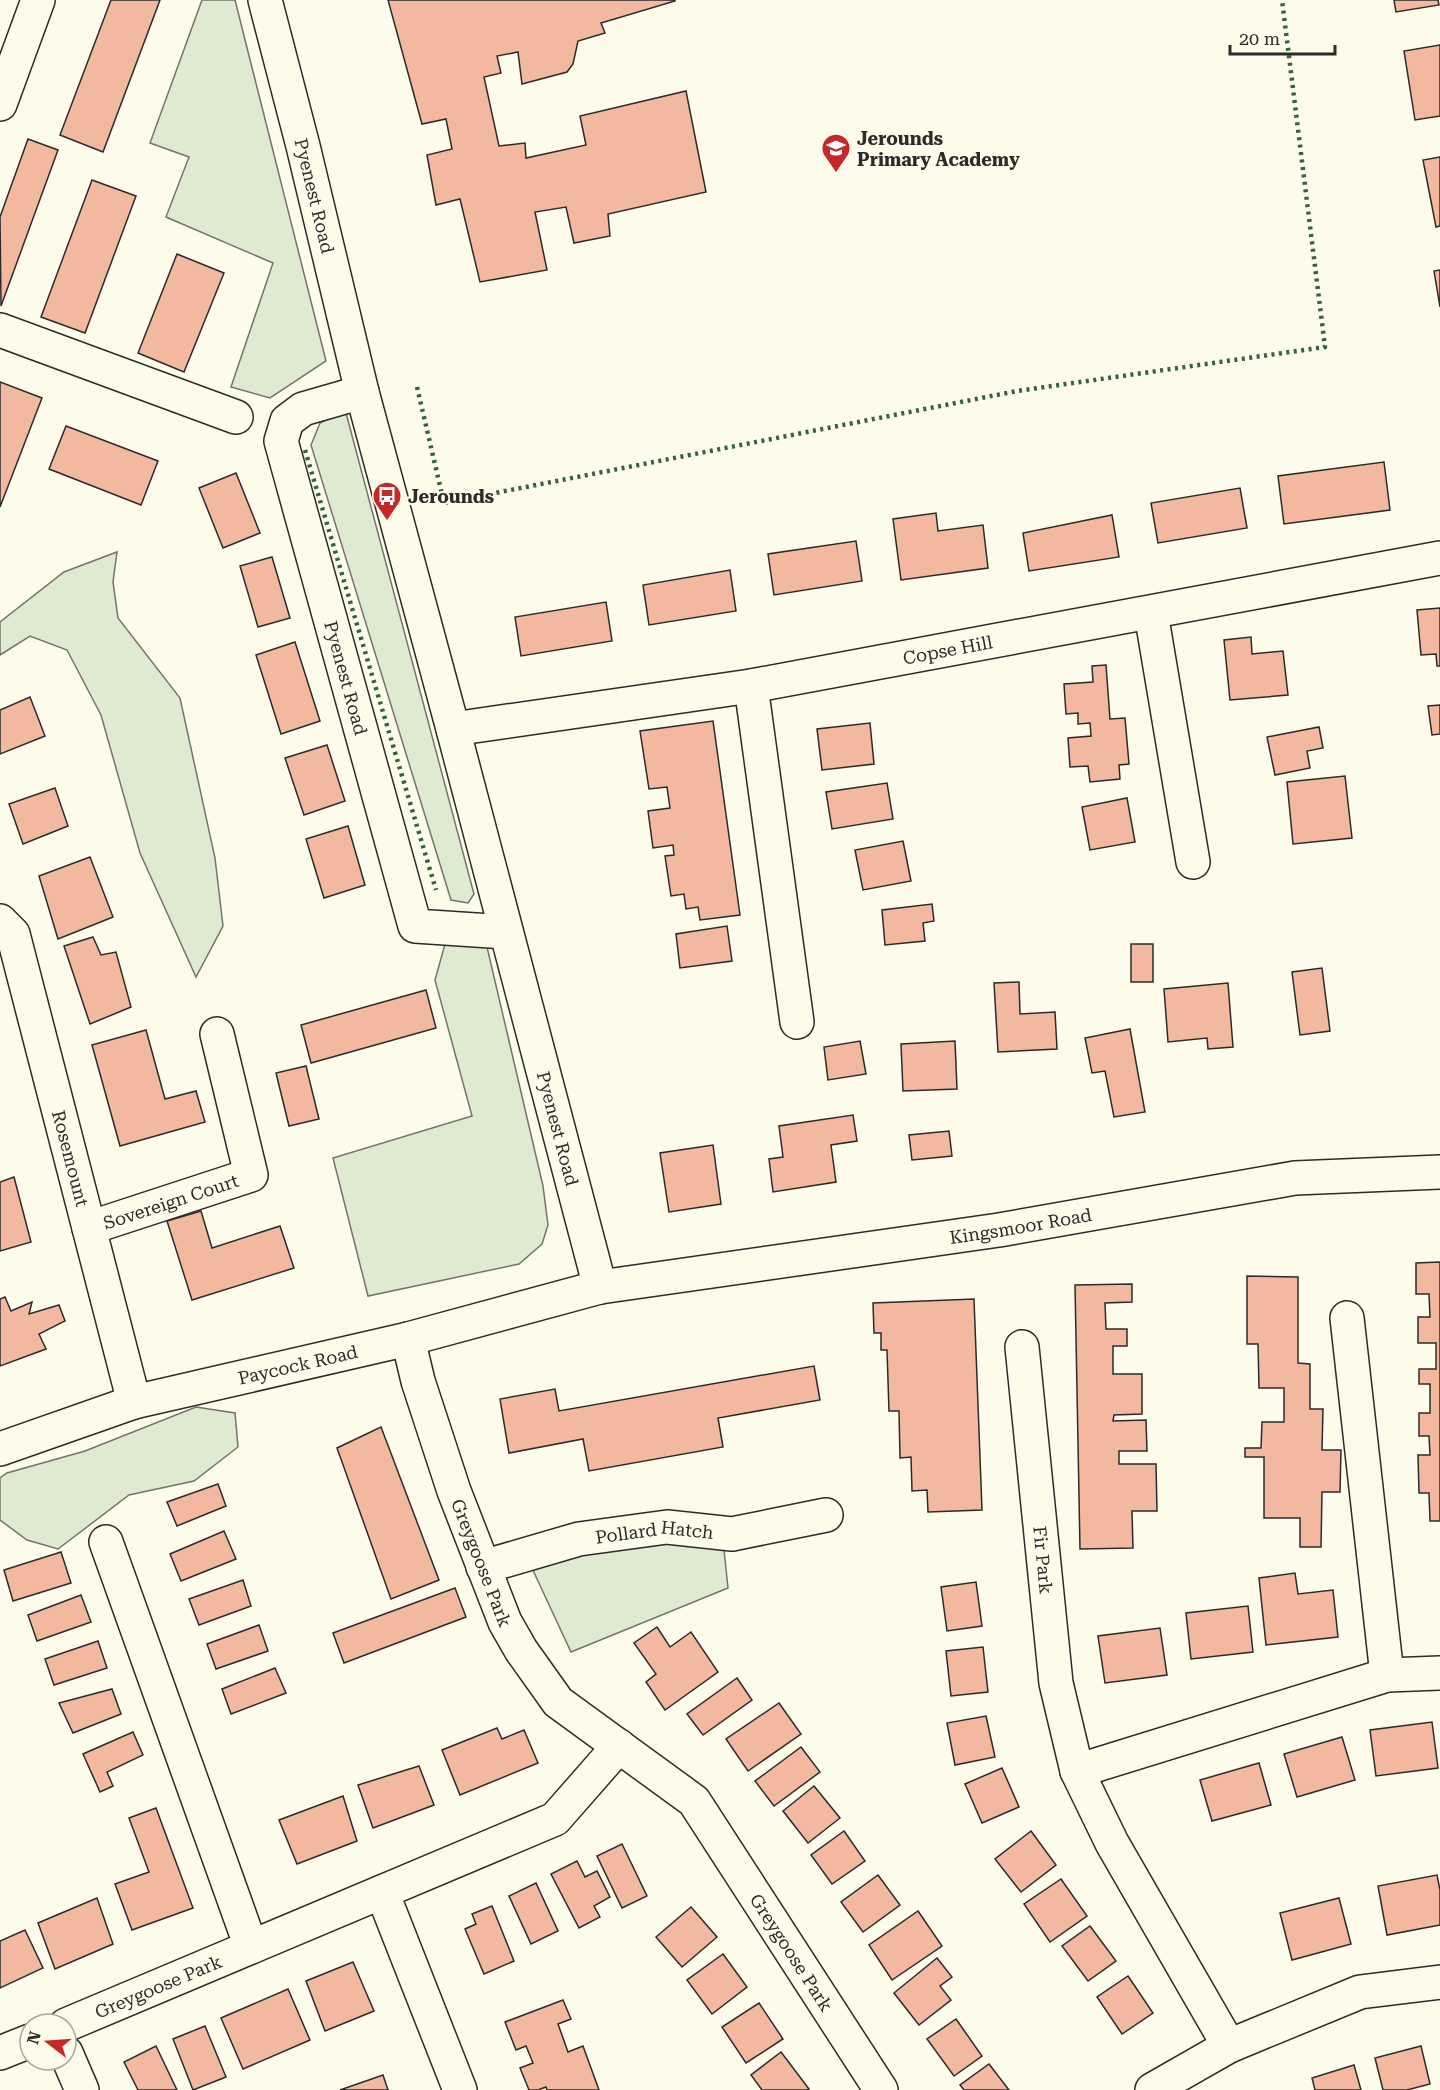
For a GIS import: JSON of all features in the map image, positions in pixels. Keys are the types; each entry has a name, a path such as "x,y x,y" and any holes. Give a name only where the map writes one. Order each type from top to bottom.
{"street":[{"path":"0,104 38,0"},
{"name":"Pyenest Road","path":"265,0 303,146 362,392 600,1287"},
{"path":"0,330 237,417"},
{"name":"Pyenest Road","path":"362,392 303,409 287,421 280,441 415,926 506,932"},
{"name":"Copse Hill","path":"453,729 751,686 1440,558"},
{"path":"1151,613 1193,862"},
{"path":"751,686 797,1022"},
{"name":"Rosemount","path":"0,921 13,934 134,1402"},
{"name":"Sovereign Court","path":"89,1228 251,1175 217,1034"},
{"name":"Kingsmoor Road","path":"600,1287 999,1230 1295,1178 1440,1172"},
{"name":"Paycock Road","path":"0,1449 134,1402 408,1339 600,1287"},
{"path":"1347,1318 1387,1675"},
{"name":"Greygoose Park","path":"408,1339 418,1381 454,1491 505,1622 521,1650 558,1702 694,1801 881,2090"},
{"name":"Fir Park","path":"1022,1347 1056,1683 1077,1771 1112,1843 1229,2046"},
{"name":"Pollard Hatch","path":"483,1567 579,1539 667,1527 732,1534 826,1515"},
{"path":"106,1542 251,1947"},
{"path":"1077,1771 1387,1675 1440,1672"},
{"name":"Greygoose Park","path":"78,2020 555,1819 619,1746"},
{"path":"382,1892 460,2090"},
{"path":"1152,2090 1229,2046 1360,1992 1440,1982"},
{"path":"0,2053 18,2046"},
{"path":"74,2072 82,2090"}],"green space":[{"path":"202,0 235,0 326,361 270,398 231,387 273,263 166,217 189,157 150,143"},
{"path":"346,413 474,894 468,903 451,900 311,445 320,423"},
{"path":"117,552 113,582 118,618 180,698 215,858 223,926 196,977 140,853 101,715 67,650 30,636 0,655 0,622 64,572"},
{"path":"445,944 487,947 543,1186 548,1225 542,1244 519,1264 368,1296 333,1158 472,1116 435,980"},
{"path":"196,1407 235,1413 238,1447 194,1481 129,1495 58,1549 27,1540 0,1520 0,1478 7,1473 85,1451"},
{"path":"667,1527 723,1540 728,1588 571,1652 531,1566"}],"building":[{"path":"111,0 160,0 103,152 60,135"},
{"path":"388,0 675,0 601,23 605,33 578,41 573,64 567,72 522,84 518,52 497,56 501,73 484,77 499,146 525,143 526,158 586,145 580,116 686,91 706,192 608,214 610,236 574,243 566,207 535,212 547,270 480,282 460,199 436,205 427,155 452,149 446,119 422,124"},
{"path":"1394,0 1438,0 1439,5 1396,12"},
{"path":"1440,45 1440,116 1415,120 1404,51"},
{"path":"28,139 58,150 1,306 0,217"},
{"path":"1440,157 1440,226 1436,227 1423,160"},
{"path":"92,180 136,196 85,333 41,317"},
{"path":"177,254 224,273 184,372 138,353"},
{"path":"1440,270 1440,307 1434,271"},
{"path":"0,382 42,398 0,507"},
{"path":"66,426 158,461 141,505 49,469"},
{"path":"1384,462 1390,510 1284,524 1278,476"},
{"path":"236,473 260,533 223,548 199,488"},
{"path":"1240,488 1247,528 1158,543 1151,503"},
{"path":"936,513 938,531 983,525 988,568 901,580 893,519"},
{"path":"1112,515 1119,557 1029,571 1023,533"},
{"path":"856,541 862,581 774,595 768,554"},
{"path":"272,557 290,618 258,627 240,566"},
{"path":"730,570 736,611 649,625 643,585"},
{"path":"606,602 612,641 521,656 515,617"},
{"path":"1440,608 1440,666 1437,666 1436,654 1421,655 1417,610"},
{"path":"1251,637 1252,654 1283,651 1288,695 1230,700 1224,640"},
{"path":"295,642 320,721 281,734 256,655"},
{"path":"1106,665 1110,719 1125,718 1129,764 1119,765 1120,779 1090,782 1088,766 1070,767 1068,738 1091,736 1090,723 1078,724 1078,713 1066,714 1064,684 1093,682 1092,666"},
{"path":"30,697 45,736 0,754 0,710"},
{"path":"1440,705 1440,734 1432,735 1428,706"},
{"path":"713,721 740,915 700,920 698,907 686,909 684,894 671,896 665,856 674,855 673,845 653,848 648,811 670,808 667,787 649,789 640,731"},
{"path":"870,723 874,764 822,770 817,729"},
{"path":"1319,727 1323,748 1307,751 1310,768 1275,775 1267,737"},
{"path":"327,745 345,801 304,815 285,758"},
{"path":"1345,776 1352,838 1293,844 1287,782"},
{"path":"887,783 893,819 832,829 826,792"},
{"path":"55,788 68,826 23,844 9,804"},
{"path":"1127,798 1135,842 1090,850 1082,807"},
{"path":"348,826 365,885 324,898 306,839"},
{"path":"903,841 911,881 863,890 855,850"},
{"path":"90,857 113,917 58,939 39,876"},
{"path":"932,904 934,921 923,923 925,941 885,945 882,910"},
{"path":"727,926 732,961 680,968 676,934"},
{"path":"93,937 101,955 116,952 131,1007 90,1024 64,946"},
{"path":"1131,944 1153,944 1153,982 1131,982"},
{"path":"1322,968 1330,1031 1300,1035 1292,972"},
{"path":"1019,982 1020,1014 1055,1012 1057,1049 998,1052 994,983"},
{"path":"1228,983 1233,1047 1208,1049 1207,1038 1168,1042 1164,989"},
{"path":"426,990 436,1028 311,1063 301,1025"},
{"path":"1130,1029 1145,1112 1114,1117 1105,1071 1092,1073 1085,1038"},
{"path":"146,1030 165,1099 196,1091 205,1122 120,1146 92,1045"},
{"path":"860,1041 866,1074 828,1080 824,1047"},
{"path":"955,1041 957,1089 903,1091 901,1044"},
{"path":"306,1066 319,1119 289,1126 276,1073"},
{"path":"853,1115 857,1141 831,1145 836,1182 773,1192 769,1159 783,1157 779,1126"},
{"path":"949,1131 952,1156 912,1160 909,1135"},
{"path":"713,1145 721,1204 669,1212 660,1153"},
{"path":"14,1177 31,1242 0,1251 0,1182"},
{"path":"201,1211 212,1248 280,1226 294,1268 192,1300 167,1221"},
{"path":"1440,1262 1440,1521 1430,1521 1429,1493 1419,1493 1418,1455 1430,1455 1429,1436 1419,1436 1419,1413 1430,1413 1430,1384 1419,1384 1419,1369 1436,1369 1436,1343 1418,1343 1418,1317 1430,1317 1429,1294 1416,1294 1416,1263"},
{"path":"1247,1276 1298,1277 1298,1363 1310,1364 1310,1409 1323,1409 1322,1450 1341,1450 1340,1492 1322,1492 1321,1547 1300,1547 1300,1518 1264,1518 1264,1457 1245,1457 1245,1448 1261,1448 1262,1422 1284,1422 1284,1388 1259,1388 1258,1344 1247,1344"},
{"path":"1132,1284 1132,1302 1105,1303 1106,1329 1127,1329 1127,1346 1113,1346 1113,1374 1142,1374 1142,1414 1114,1415 1113,1421 1146,1420 1147,1451 1119,1451 1119,1464 1156,1464 1157,1511 1132,1511 1133,1548 1080,1549 1075,1285"},
{"path":"5,1297 11,1311 32,1302 29,1314 59,1305 65,1321 39,1334 46,1349 0,1366 0,1299"},
{"path":"974,1299 982,1510 928,1512 927,1490 912,1491 911,1457 900,1458 899,1411 889,1411 887,1350 881,1350 881,1333 874,1333 873,1303"},
{"path":"814,1366 820,1400 718,1418 723,1447 589,1471 583,1439 509,1453 500,1399 555,1389 559,1411"},
{"path":"381,1427 439,1580 391,1599 337,1448"},
{"path":"218,1484 226,1506 177,1526 167,1502"},
{"path":"224,1531 236,1559 181,1581 170,1554"},
{"path":"61,1552 71,1583 13,1601 4,1570"},
{"path":"1295,1573 1298,1594 1333,1590 1338,1637 1266,1645 1259,1578"},
{"path":"243,1580 251,1606 199,1625 189,1599"},
{"path":"976,1582 982,1626 947,1631 941,1587"},
{"path":"455,1588 466,1617 344,1663 333,1633"},
{"path":"81,1595 91,1622 37,1641 28,1615"},
{"path":"1248,1606 1253,1652 1191,1659 1186,1613"},
{"path":"259,1625 268,1651 216,1669 207,1644"},
{"path":"657,1627 670,1647 691,1632 718,1672 665,1710 646,1682 656,1674 634,1643"},
{"path":"1160,1628 1167,1675 1105,1683 1098,1636"},
{"path":"98,1641 107,1668 54,1685 45,1659"},
{"path":"983,1647 988,1692 951,1696 946,1651"},
{"path":"275,1668 286,1693 231,1714 222,1689"},
{"path":"737,1678 752,1700 703,1735 687,1714"},
{"path":"112,1689 121,1714 73,1733 59,1703"},
{"path":"779,1703 801,1734 748,1771 726,1739"},
{"path":"986,1716 995,1757 955,1765 947,1723"},
{"path":"1432,1722 1438,1768 1376,1776 1370,1730"},
{"path":"497,1728 502,1739 524,1730 538,1763 460,1795 442,1750"},
{"path":"133,1732 143,1755 107,1772 113,1786 100,1792 83,1754"},
{"path":"1342,1737 1355,1780 1297,1797 1284,1754"},
{"path":"801,1747 820,1772 774,1806 755,1781"},
{"path":"1259,1763 1271,1805 1212,1821 1200,1780"},
{"path":"419,1766 434,1805 373,1828 358,1785"},
{"path":"1002,1768 1019,1807 982,1823 965,1784"},
{"path":"814,1786 840,1818 808,1843 783,1811"},
{"path":"343,1796 357,1841 297,1864 279,1820"},
{"path":"156,1808 193,1908 132,1930 115,1884 149,1872 129,1818"},
{"path":"844,1831 865,1861 832,1884 811,1855"},
{"path":"1031,1831 1056,1865 1021,1892 995,1859"},
{"path":"622,1844 647,1896 622,1908 597,1856"},
{"path":"577,1861 585,1877 597,1871 610,1897 594,1906 600,1917 579,1928 551,1874"},
{"path":"878,1875 900,1905 863,1932 841,1902"},
{"path":"1437,1875 1440,1890 1440,1925 1387,1935 1378,1886"},
{"path":"1061,1879 1087,1916 1050,1942 1024,1904"},
{"path":"536,1883 558,1931 531,1944 509,1896"},
{"path":"97,1898 113,1944 55,1969 38,1923"},
{"path":"1339,1898 1351,1944 1292,1960 1280,1913"},
{"path":"492,1906 514,1961 484,1974 465,1929 476,1924 472,1914"},
{"path":"691,1907 717,1937 682,1967 656,1937"},
{"path":"918,1911 942,1946 892,1980 869,1945"},
{"path":"1090,1926 1116,1961 1088,1981 1062,1946"},
{"path":"25,1930 43,1968 0,1988 0,1941"},
{"path":"723,1954 747,1987 712,2014 687,1980"},
{"path":"937,1958 952,1977 940,1986 951,2000 919,2025 894,1993"},
{"path":"353,1962 374,2011 325,2031 306,1981"},
{"path":"1128,1976 1153,2013 1122,2034 1097,1997"},
{"path":"288,1989 310,2040 243,2069 221,2018"},
{"path":"563,2000 571,2019 558,2024 568,2052 583,2046 599,2090 547,2090 546,2087 529,2090 520,2068 533,2063 526,2046 516,2050 505,2022"},
{"path":"759,2003 783,2039 746,2063 722,2027"},
{"path":"956,2019 982,2056 954,2076 927,2039"},
{"path":"205,2026 226,2077 193,2090 173,2039"},
{"path":"156,2046 177,2090 138,2090 124,2062"},
{"path":"1421,2046 1430,2084 1407,2090 1383,2090 1375,2058"},
{"path":"781,2052 809,2089 762,2090 751,2075"},
{"path":"989,2064 1009,2090 964,2090 960,2085"},
{"path":"1354,2065 1361,2090 1315,2090 1312,2078"},
{"path":"383,2075 388,2090 340,2090"}],"hedge":[{"path":"417,387 444,503 1017,391 1325,347 1282,0"},
{"path":"305,450 436,890"}],"place":[{"name":"Jerounds Primary Academy","path":"836,174"},
{"name":"Jerounds","path":"387,522"}]}
